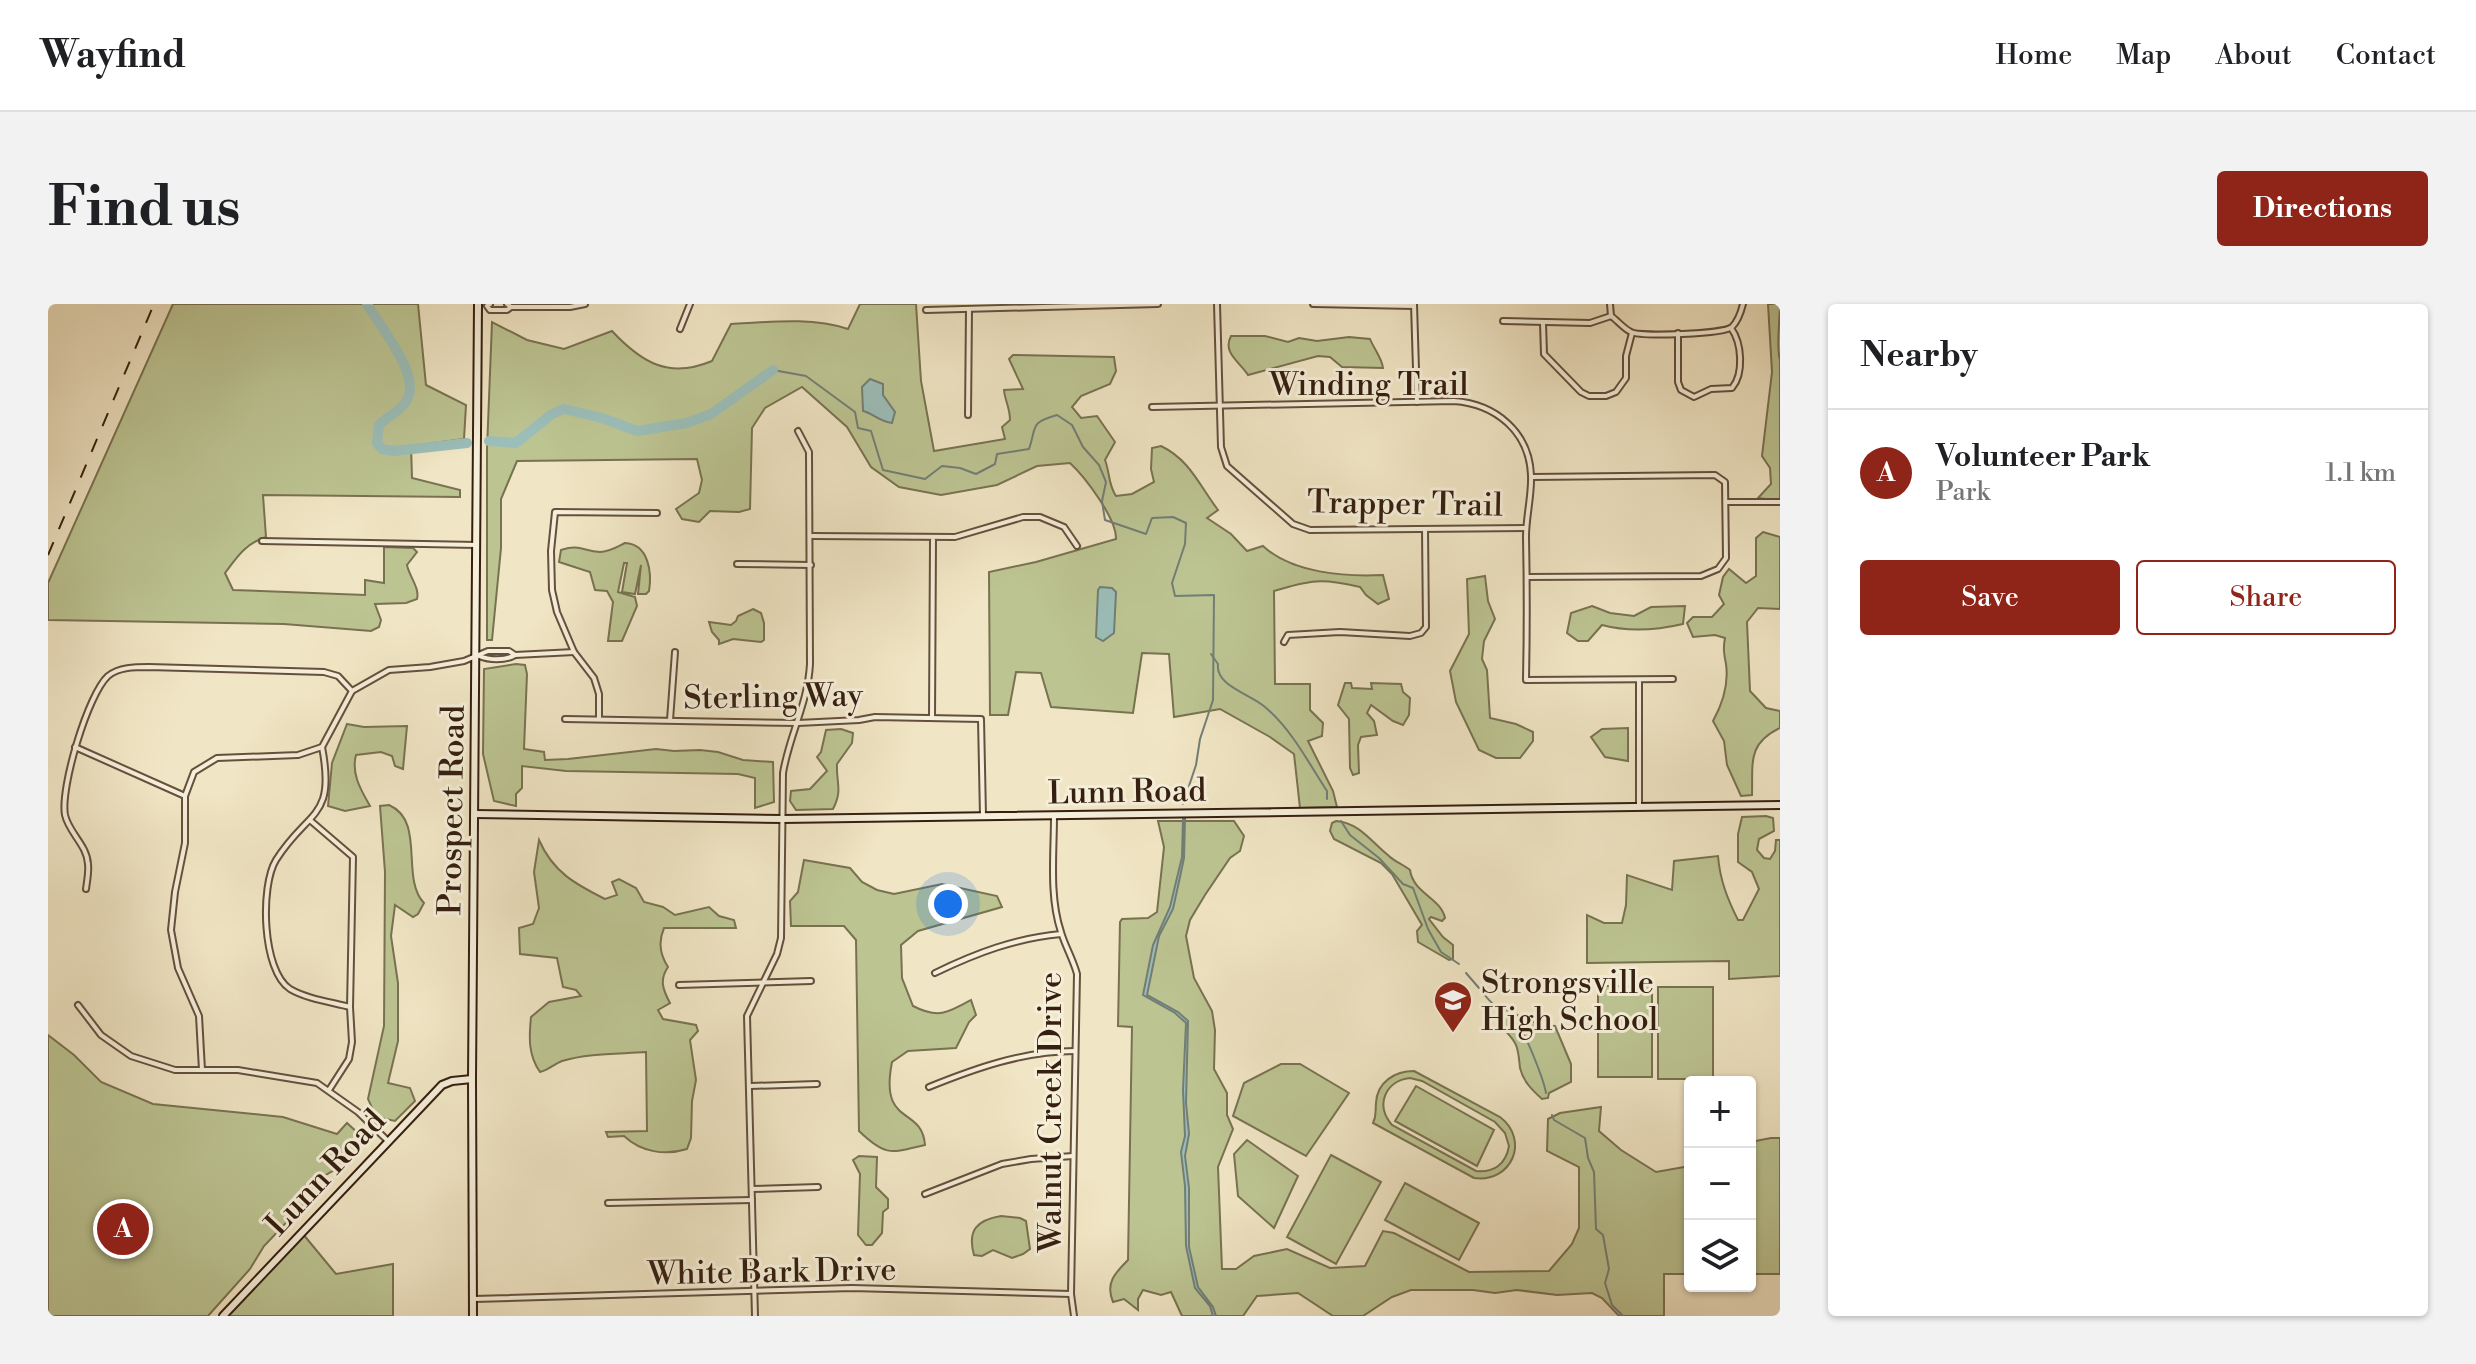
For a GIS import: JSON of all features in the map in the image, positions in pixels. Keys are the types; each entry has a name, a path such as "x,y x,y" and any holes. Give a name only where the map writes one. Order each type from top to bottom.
{"street":[{"path":"478,305 489,305 490,310 507,310 509,306 570,307 585,304"},
{"path":"680,329 690,304"},
{"path":"926,310 1158,304"},
{"name":"Trapper Trail","path":"1217,304 1221,447 1227,466 1293,524 1310,530 1526,528"},
{"path":"1313,304 1414,305 1417,402"},
{"path":"1610,304 1611,316 1632,333 1721,332 1731,328 1743,304"},
{"name":"Prospect Road","path":"473,1316 478,305"},
{"path":"968,415 969,309"},
{"path":"1503,321 1590,323 1611,316"},
{"path":"1543,323 1544,354 1581,392 1599,398 1616,392 1622,385 1632,333"},
{"path":"1678,333 1678,382 1681,390 1694,397 1711,389 1732,388 1740,378 1738,338 1731,328"},
{"name":"Winding Trail","path":"1152,407 1417,402 1475,403 1493,411 1506,420 1526,451 1531,477 1526,528 1526,680 1673,679"},
{"path":"755,1316 747,1016 777,954 781,938 785,764 809,687 812,536 809,521 809,452 798,431"},
{"path":"1527,577 1701,576 1718,569 1726,558 1725,482 1715,475 1531,477"},
{"path":"1727,502 1780,502"},
{"path":"599,718 599,694 594,678 574,652 557,612 552,590 551,551 555,512 657,513"},
{"path":"812,536 933,539 955,537 1023,517 1040,517 1064,527 1077,546"},
{"path":"1284,642 1288,635 1308,632 1410,636 1421,633 1426,627 1425,529"},
{"path":"932,718 933,539"},
{"path":"262,541 477,545"},
{"path":"737,564 811,565"},
{"path":"350,1007 289,988 278,975 270,956 268,917 270,874 276,860 322,805 326,767 322,747 352,691 389,670 430,667 476,655 509,659 515,655 574,652"},
{"path":"670,720 675,652"},
{"path":"86,889 88,864 65,815 65,784 75,747 96,696 108,676 127,668 324,672 338,676 352,691"},
{"path":"1639,680 1639,807"},
{"name":"Sterling Way","path":"565,719 798,723 875,717 981,719 983,817"},
{"path":"75,747 185,796"},
{"path":"202,1070 199,1016 178,968 171,930 185,843 185,796 194,772 217,758 298,755 322,747"},
{"name":"Lunn Road","path":"475,814 782,819 1780,805"},
{"name":"Walnut Creek Drive","path":"1054,816 1054,901 1061,934 1077,974 1071,1294 1074,1316"},
{"path":"311,821 353,857 352,1042 349,1059 329,1090"},
{"path":"935,973 1015,941 1061,934"},
{"path":"679,985 811,981"},
{"path":"78,1005 101,1035 131,1056 175,1070 238,1070 317,1083 358,1112 388,1141"},
{"path":"929,1087 995,1063 1075,1051"},
{"name":"Lunn Road","path":"223,1316 442,1085 472,1079"},
{"path":"751,1086 817,1084"},
{"path":"925,1194 1002,1164 1073,1156"},
{"path":"752,1189 818,1187"},
{"path":"608,1203 752,1200"},
{"name":"White Bark Drive","path":"473,1299 852,1288 1071,1294"}],"green space":[{"path":"173,304 418,304 426,385 466,405 464,439 411,446 412,478 460,490 460,497 263,495 266,537 247,547 225,573 233,590 365,595 365,580 384,583 384,547 413,548 417,552 407,565 417,599 406,603 375,604 381,620 379,627 371,631 284,624 48,620 48,583"},
{"path":"860,304 916,304 921,381 934,451 1005,439 1002,427 1010,420 1004,390 1023,389 1009,359 1013,355 1114,357 1116,371 1110,384 1081,396 1072,407 1081,418 1097,416 1115,442 1105,460 1116,496 1132,494 1154,482 1152,448 1161,446 1187,466 1218,510 1207,518 1231,534 1247,551 1263,546 1304,568 1336,574 1383,575 1389,599 1378,604 1360,587 1336,582 1307,583 1274,591 1275,684 1310,684 1310,710 1323,723 1322,736 1308,741 1333,791 1337,807 1300,808 1294,754 1220,709 1174,717 1169,654 1142,653 1133,713 1051,707 1041,673 1016,672 1008,715 990,715 989,572 1116,539 1106,510 1070,463 1037,466 997,485 941,495 899,487 871,467 847,427 802,387 765,408 752,428 750,509 739,512 710,511 699,522 682,519 676,509 699,493 702,480 697,459 517,461 501,499 501,548 492,640 487,640 487,449 492,322 527,340 564,349 612,331 645,359 669,368 682,368 712,361 731,324 805,322 848,329"},
{"path":"1768,304 1780,304 1780,501 1758,498 1771,484 1770,468 1762,456 1772,372"},
{"path":"1231,336 1265,336 1288,342 1299,338 1317,341 1349,337 1370,339 1383,368 1342,367 1330,357 1318,356 1248,375 1230,352"},
{"path":"1763,532 1780,537 1780,609 1758,608 1747,622 1750,691 1766,708 1780,711 1780,728 1769,734 1757,748 1752,795 1741,796 1727,765 1724,741 1713,721 1726,687 1725,638 1715,635 1693,637 1687,623 1693,617 1712,617 1724,604 1719,595 1723,577 1729,569 1746,583 1756,576 1756,538"},
{"path":"625,543 639,548 644,554 649,568 649,591 638,594 641,565 635,594 622,592 627,563 624,563 618,592 635,597 637,606 622,641 608,641 613,602 607,591 595,590 590,572 559,562 561,550 577,548 603,552"},
{"path":"1485,576 1488,601 1495,619 1484,641 1482,659 1487,670 1490,718 1533,732 1533,741 1520,758 1496,758 1479,750 1456,702 1450,671 1469,634 1467,579"},
{"path":"1592,606 1610,613 1634,616 1651,607 1685,606 1683,624 1642,629 1602,625 1588,641 1578,641 1567,633 1571,613"},
{"path":"753,609 761,613 764,640 733,639 719,644 709,622 731,625 738,616"},
{"path":"525,665 527,674 524,749 544,752 545,760 656,749 718,752 743,760 773,762 774,802 755,808 755,778 738,774 566,771 522,766 522,788 516,794 516,806 494,801 483,754 484,669"},
{"path":"1345,683 1351,683 1352,688 1372,689 1371,683 1401,684 1403,692 1410,698 1409,715 1403,725 1371,705 1367,713 1374,721 1377,735 1361,737 1358,745 1359,773 1353,775 1350,768 1349,719 1338,705"},
{"path":"347,724 364,727 407,726 403,769 395,766 392,756 381,752 356,755 356,775 370,806 345,811 328,806 332,763"},
{"path":"1628,728 1628,761 1605,757 1591,737 1602,729"},
{"path":"841,729 853,733 852,743 837,764 838,791 833,809 796,810 790,801 791,791 810,789 827,771 817,757 826,730"},
{"path":"389,805 400,813 407,824 414,879 424,903 413,917 395,905 391,936 398,983 398,1041 388,1083 410,1088 415,1101 395,1121 376,1117 368,1099 384,1026 385,872 380,806"},
{"path":"1742,817 1773,818 1774,831 1759,839 1757,850 1764,858 1770,859 1776,840 1780,840 1780,976 1729,979 1729,961 1587,963 1587,915 1604,923 1622,923 1627,875 1672,890 1674,861 1718,856 1727,896 1738,920 1743,920 1759,889 1752,872 1738,862 1738,834"},
{"path":"1158,821 1234,821 1244,836 1240,851 1230,858 1190,920 1186,936 1194,978 1212,1011 1214,1069 1227,1093 1227,1115 1233,1129 1218,1167 1222,1269 1236,1269 1254,1256 1287,1249 1330,1268 1365,1266 1383,1231 1394,1233 1469,1272 1549,1271 1572,1244 1579,1228 1579,1167 1547,1151 1548,1119 1560,1113 1601,1107 1599,1131 1621,1150 1656,1172 1684,1167 1684,1274 1664,1274 1664,1316 1619,1316 1602,1298 1592,1293 1557,1295 1517,1290 1495,1293 1411,1290 1392,1297 1363,1316 1333,1316 1298,1293 1257,1296 1243,1316 1182,1316 1171,1292 1161,1295 1143,1290 1138,1299 1138,1310 1124,1299 1113,1302 1111,1284 1115,1274 1128,1260 1132,1027 1118,1026 1120,922 1122,919 1148,918 1157,912 1164,847"},
{"path":"1336,821 1359,829 1391,858 1410,870 1416,884 1442,911 1445,918 1442,921 1429,919 1453,945 1453,959 1449,960 1418,942 1417,931 1422,925 1392,874 1381,863 1334,839 1330,831 1332,823"},
{"path":"539,840 558,869 605,899 617,895 612,882 619,879 636,888 644,902 663,907 675,915 709,907 719,916 734,920 736,928 664,928 661,938 662,953 668,967 663,985 670,1003 658,1010 663,1019 696,1025 698,1031 690,1040 696,1080 691,1138 687,1149 654,1151 638,1146 624,1136 608,1137 606,1132 647,1131 646,1052 572,1058 540,1072 536,1066 530,1046 531,1017 549,1002 581,996 576,990 563,987 557,958 520,954 519,928 533,924 539,908 534,872"},
{"path":"804,860 850,868 862,882 877,890 894,894 942,884 997,896 1002,907 918,931 901,945 902,978 913,1006 943,1013 971,1000 976,1015 956,1048 908,1051 892,1062 891,1097 896,1107 917,1124 925,1145 889,1151 859,1131 856,940 844,926 791,926 790,901 798,892"},
{"path":"1598,986 1652,986 1652,1077 1598,1077"},
{"path":"1658,987 1713,987 1713,1076 1658,1079"},
{"path":"1501,1006 1527,1020 1555,1026 1571,1064 1571,1082 1549,1093 1548,1098 1542,1099 1531,1089 1521,1073 1515,1043 1498,1021"},
{"path":"48,1035 101,1082 153,1104 283,1117 337,1134 347,1123 360,1135 359,1150 345,1164 317,1180 302,1206 264,1246 250,1269 208,1316 48,1316"},
{"path":"1281,1064 1300,1064 1349,1093 1306,1156 1233,1116 1244,1083"},
{"path":"1414,1071 1500,1117 1514,1137 1515,1148 1507,1167 1487,1178 1474,1178 1373,1123 1377,1096 1383,1084","holes":["1410,1078 1422,1081 1495,1122 1505,1133 1509,1146 1498,1166 1476,1171 1392,1125 1384,1110 1385,1095 1389,1089 1401,1080"]},
{"path":"1416,1086 1494,1130 1477,1166 1395,1121"},
{"path":"1780,1138 1780,1274 1756,1274 1756,1141"},
{"path":"1247,1140 1298,1176 1274,1228 1238,1196 1234,1154"},
{"path":"1331,1155 1381,1182 1336,1264 1287,1237"},
{"path":"859,1156 877,1157 876,1187 888,1199 888,1208 883,1212 882,1233 872,1245 866,1245 858,1235 860,1174 853,1160"},
{"path":"1405,1183 1479,1223 1459,1260 1385,1220"},
{"path":"1001,1216 1026,1221 1030,1249 1012,1258 993,1250 982,1256 974,1255 972,1239 976,1228 986,1220"},
{"path":"303,1234 336,1274 393,1264 393,1316 226,1316"}],"water":[{"path":"870,379 883,384 883,395 895,412 892,423 863,411 862,387"},
{"path":"1100,587 1112,588 1116,592 1114,633 1103,641 1096,637"},
{"path":"1183,819 1184,858 1173,909 1159,936 1147,995 1188,1021 1186,1103 1189,1134 1185,1156 1189,1188 1189,1247 1198,1287 1216,1316 1195,1288 1186,1246 1181,1152 1185,1136 1183,1090 1186,1023 1143,995 1153,945 1170,907 1182,857"}],"waterway":[{"path":"367,304 404,364 410,389 404,404 379,425 377,443 382,449 394,451 467,443"},
{"path":"773,370 806,376 855,412 858,428 871,431 883,470 925,479 942,466 976,474 995,464 997,454 1029,449 1038,423 1057,415 1072,425 1083,447 1099,465 1106,482 1102,501 1105,520 1146,534 1152,518 1173,517 1186,523 1185,544 1172,583 1175,596 1214,595 1213,700 1183,804"},
{"path":"489,441 516,443 552,414 564,409 637,431 687,423 711,414 773,370"},
{"path":"1211,654 1222,678 1259,702 1283,726 1327,791 1327,799"},
{"path":"1341,821 1350,835 1379,858 1403,884 1413,888 1428,929 1441,952 1459,964"},
{"path":"1466,973 1479,988"},
{"path":"1483,993 1519,1028 1535,1059 1546,1093"},
{"path":"1552,1115 1554,1120 1585,1138 1594,1172 1596,1229 1603,1235 1609,1269 1605,1283 1612,1305 1623,1316"}],"railway":[{"path":"48,555 154,304"}],"place":[{"name":"Strongsville High School","path":"1453,1034"},
{"name":"Volunteer Park","path":"123,1229"}]}
